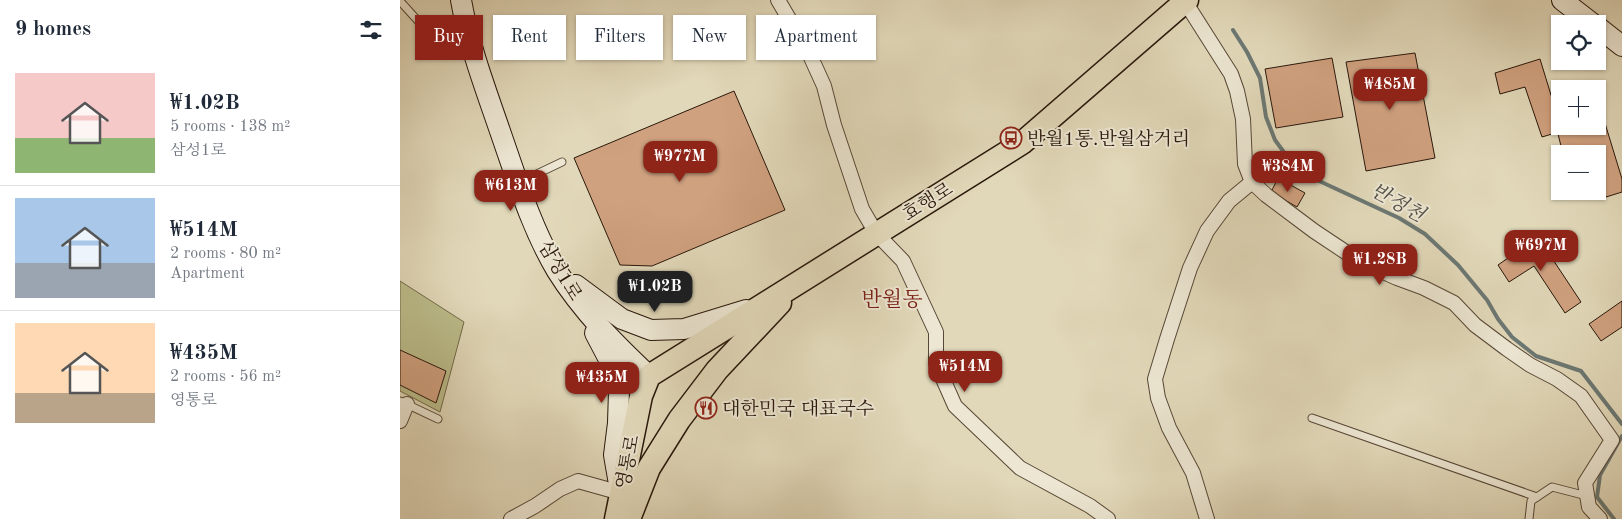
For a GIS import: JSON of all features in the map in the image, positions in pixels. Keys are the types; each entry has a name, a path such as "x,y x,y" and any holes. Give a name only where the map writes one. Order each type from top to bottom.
{"main road":[{"name":"삼성1로","path":"461,0 464,15"},
{"path":"1562,0 1581,15"},
{"name":"효행로","path":"649,376 1022,143 1185,1"},
{"path":"1606,33 1622,46"},
{"name":"삼성1로","path":"477,60 518,183 538,232 558,270 588,313 617,346 649,376"},
{"path":"558,270 622,319 651,330 684,329 760,306"},
{"path":"629,519 649,468 679,420 717,370 804,278"},
{"path":"588,313 598,341 616,373 619,390 618,423 614,455 621,493"},
{"name":"영통로","path":"616,519 641,396 649,376"}],"street":[{"path":"778,0 809,53 824,86 834,125 862,209 876,233 903,261 936,332 936,363 956,406 1020,468 1090,506 1108,519"},
{"path":"1185,1 1234,82 1242,108 1245,164 1252,182 1298,219 1359,261 1424,288 1454,303 1475,325 1499,343 1581,396 1612,440 1585,482 1589,506 1600,519"},
{"path":"1207,519 1193,473 1169,428 1158,398 1155,379 1166,338 1190,268 1207,231 1229,201 1252,182"},
{"path":"400,421 404,403"},
{"path":"511,519 560,490 578,482 621,493"}],"lane":[{"path":"400,1 415,18"},
{"path":"518,183 562,162"},
{"path":"404,403 438,419"},
{"path":"1312,418 1537,497"},
{"path":"1529,519 1531,501 1552,487 1588,496"}],"green space":[{"path":"400,281 464,322 440,412 400,391"}],"building":[{"path":"1415,53 1435,158 1366,171 1346,62"},
{"path":"1332,58 1343,117 1276,128 1265,69"},
{"path":"1540,59 1551,95 1551,134 1542,137 1525,87 1500,94 1495,73"},
{"path":"734,91 785,210 652,266 620,265 574,158"},
{"path":"1606,127 1622,179 1622,192 1606,197 1606,145 1561,145 1558,135 1606,135"},
{"path":"1278,178 1305,193 1297,207 1271,192"},
{"path":"1538,237 1581,302 1565,313 1534,266 1509,282 1498,265"},
{"path":"1622,301 1622,327 1601,341 1589,324"},
{"path":"400,350 446,371 436,403 400,385"}],"waterway":[{"name":"반정천","path":"1233,30 1260,78 1266,117 1275,140 1298,168 1317,180 1399,218 1425,234 1458,265 1487,300 1498,319 1512,337 1536,356 1581,371 1622,424"},
{"name":"반정천","path":"1614,519 1597,497 1600,475 1622,436"}],"place":[{"name":"반월1통.반월삼거리","path":"1011,138"},
{"name":"대한민국 대표국수","path":"706,408"}],"district":[{"name":"반월동","path":"892,299"}]}
